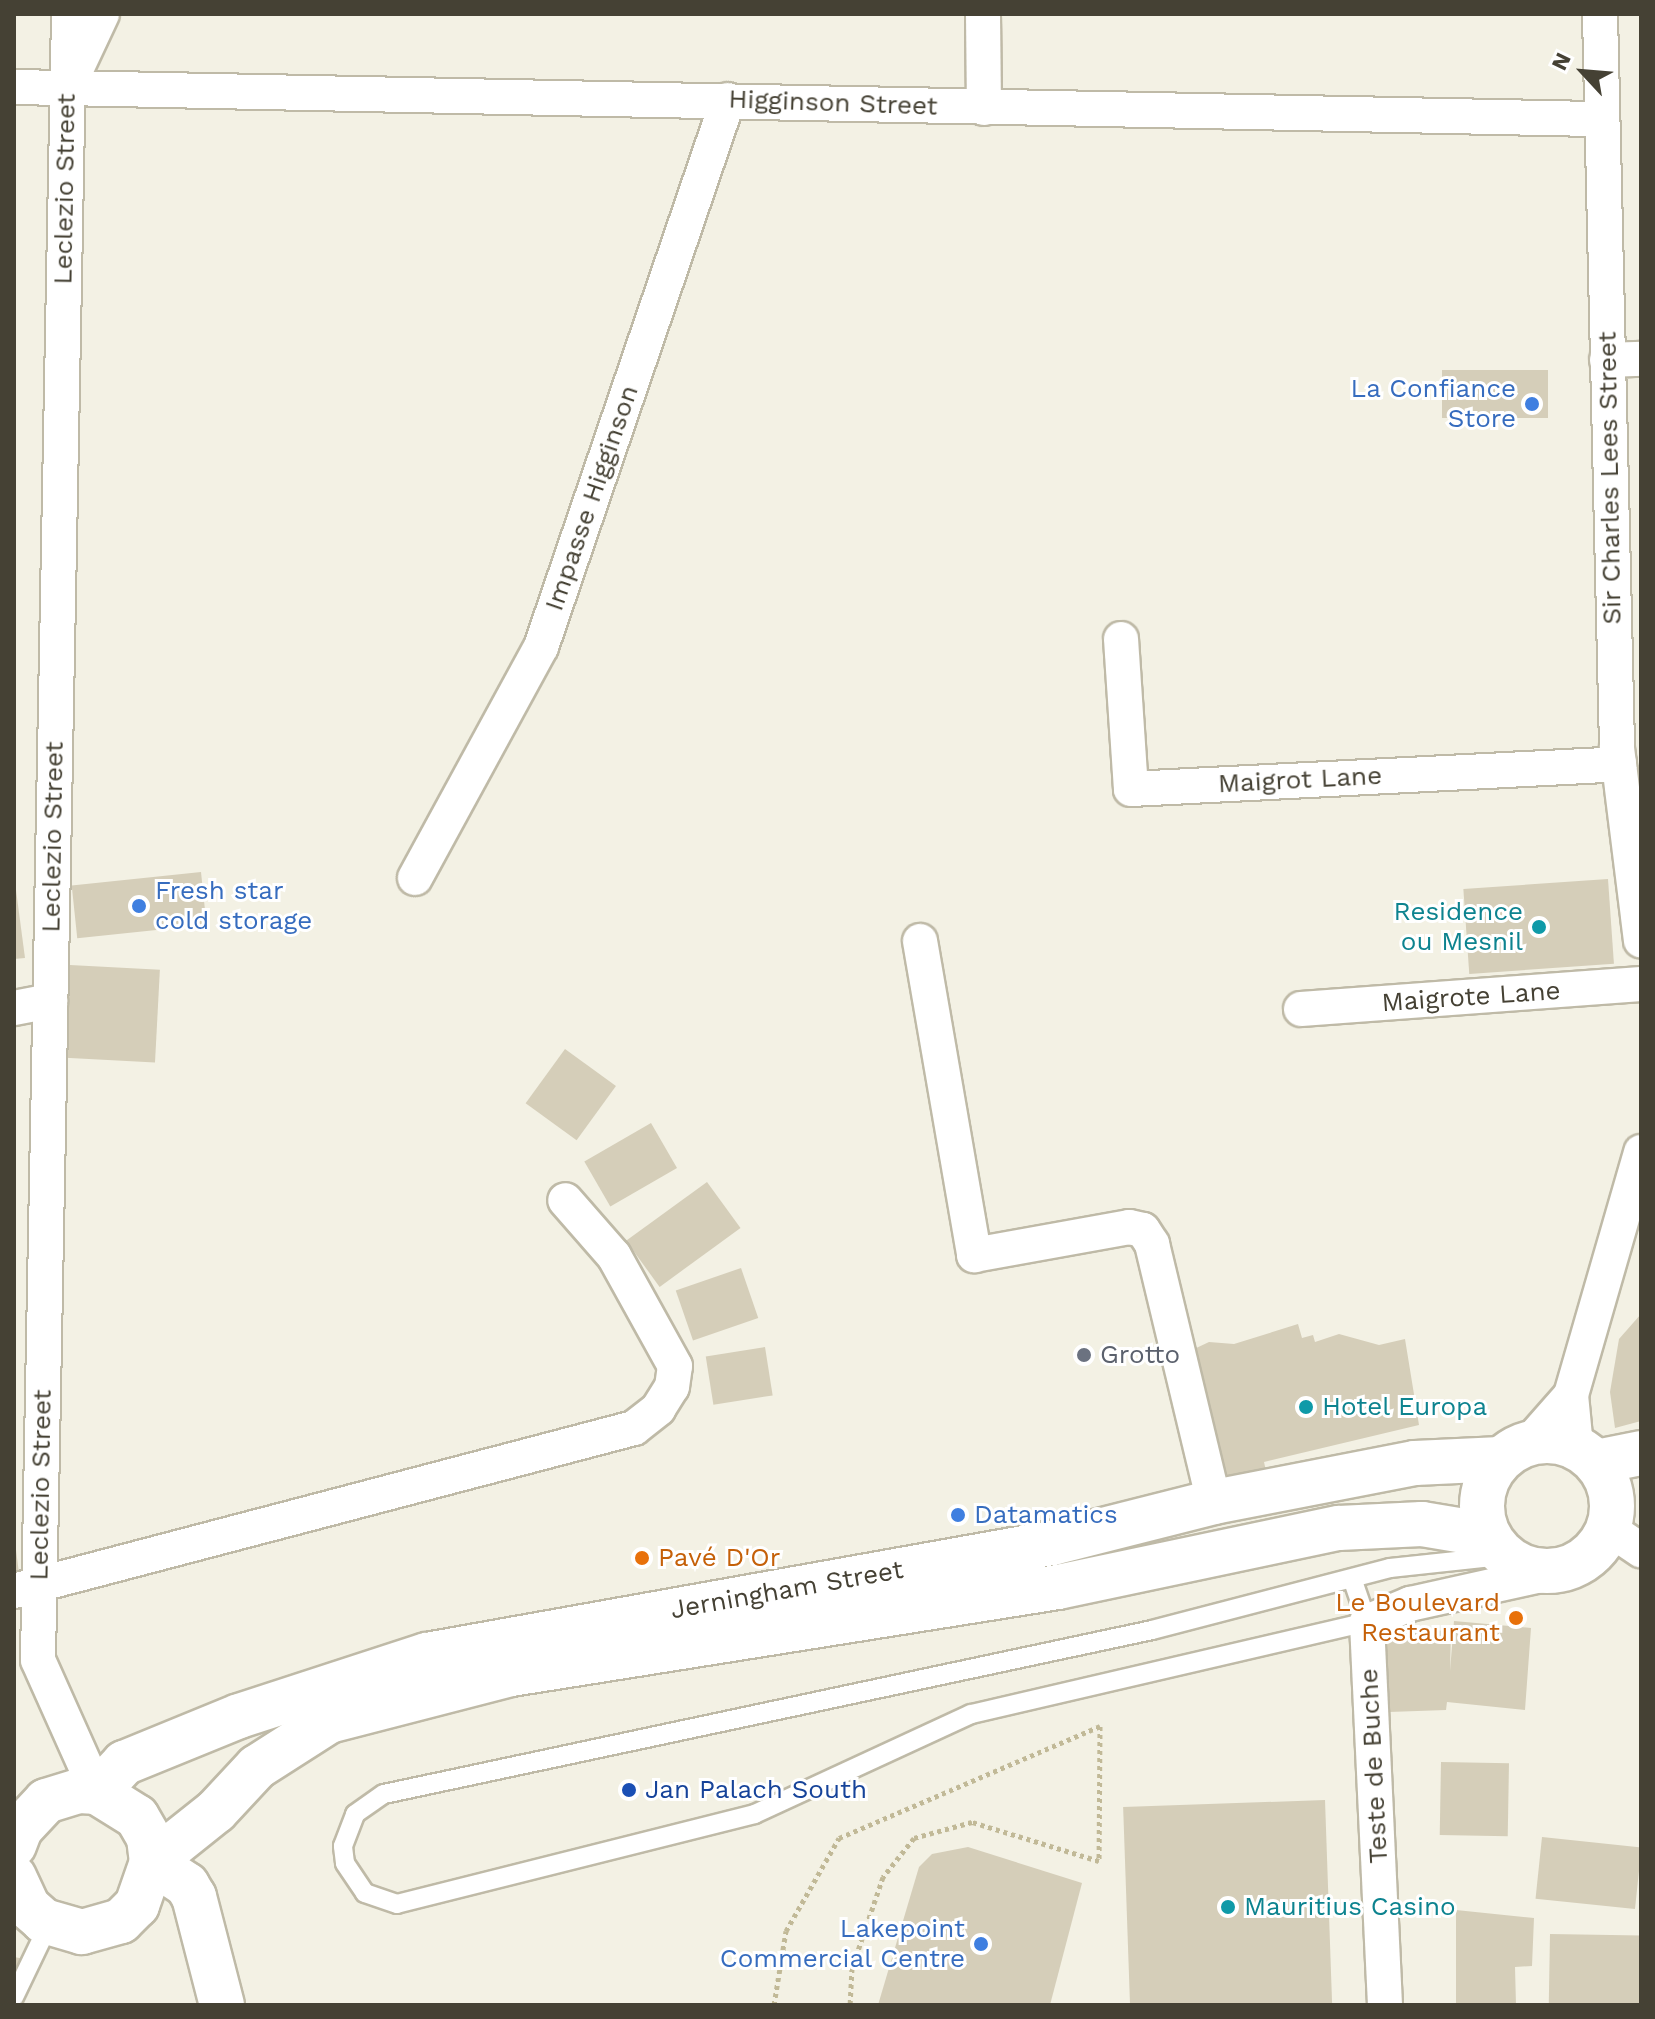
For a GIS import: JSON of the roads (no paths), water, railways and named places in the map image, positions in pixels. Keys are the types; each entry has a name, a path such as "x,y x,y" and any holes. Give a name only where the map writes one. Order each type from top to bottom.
{"street":[{"name":"Leclezio Street","path":"69,14 50,1001 27,1587 38,1660 97,1792"},
{"path":"67,87 102,14"},
{"path":"983,14 984,108"},
{"name":"Sir Charles Lees Street","path":"1600,14 1607,360 1625,753 1641,941"},
{"name":"Higginson Street","path":"14,87 1600,119"},
{"name":"Impasse Higginson","path":"415,878 541,647 728,100"},
{"path":"1607,360 1641,359"},
{"name":"Maigrot Lane","path":"1121,639 1131,789 1625,753"},
{"path":"920,941 974,1255 1129,1227 1143,1230 1152,1244 1214,1502"},
{"name":"Maigrote Lane","path":"1301,1009 1641,984"},
{"path":"14,1008 50,1001"},
{"path":"1550,1573 1525,1569 1495,1545 1481,1509 1487,1481 1571,1395 1641,1152"},
{"path":"27,1587 634,1428 658,1409 672,1387 675,1366 614,1256 565,1200"},
{"path":"1367,1622 1410,1604 1550,1573 1590,1556 1625,1528 1608,1482 1586,1454 1571,1395"},
{"path":"1515,1452 1557,1441 1586,1454 1641,1453"},
{"name":"Jerningham Street","path":"97,1792 124,1763 239,1716 427,1655 1052,1543 1214,1502 1415,1463 1515,1452"},
{"name":"Jerningham Street","path":"152,1862 293,1740 329,1721 511,1674 1058,1587 1339,1528 1422,1524 1495,1545"},
{"name":"Teste de Buche","path":"1367,1622 1385,2005"},
{"path":"20,1825 62,1794 97,1792 119,1801 137,1817 149,1838 152,1862 149,1885 121,1921"},
{"path":"152,1862 187,1885 194,1897 222,2005"},
{"path":"14,1877 36,1922 82,1932 121,1921 134,1911 168,1915 210,1956"}],"lane":[{"path":"1353,1581 1367,1622 971,1714 755,1814 397,1904 365,1893 345,1863 343,1846 355,1814 384,1794 1152,1630 1353,1581 1390,1568 1495,1545"},
{"path":"14,1997 36,1922"}],"place":[{"name":"La Confiance Store","path":"1532,404"},
{"name":"Fresh star cold storage","path":"139,906"},
{"name":"Residence ou Mesnil","path":"1539,927"},
{"name":"Grotto","path":"1084,1355"},
{"name":"Hotel Europa","path":"1306,1407"},
{"name":"Datamatics","path":"958,1515"},
{"name":"Pavé D'Or","path":"642,1558"},
{"name":"Le Boulevard Restaurant","path":"1516,1618"},
{"name":"Jan Palach South","path":"629,1790"},
{"name":"Mauritius Casino","path":"1228,1907"},
{"name":"Lakepoint Commercial Centre","path":"981,1944"}]}
